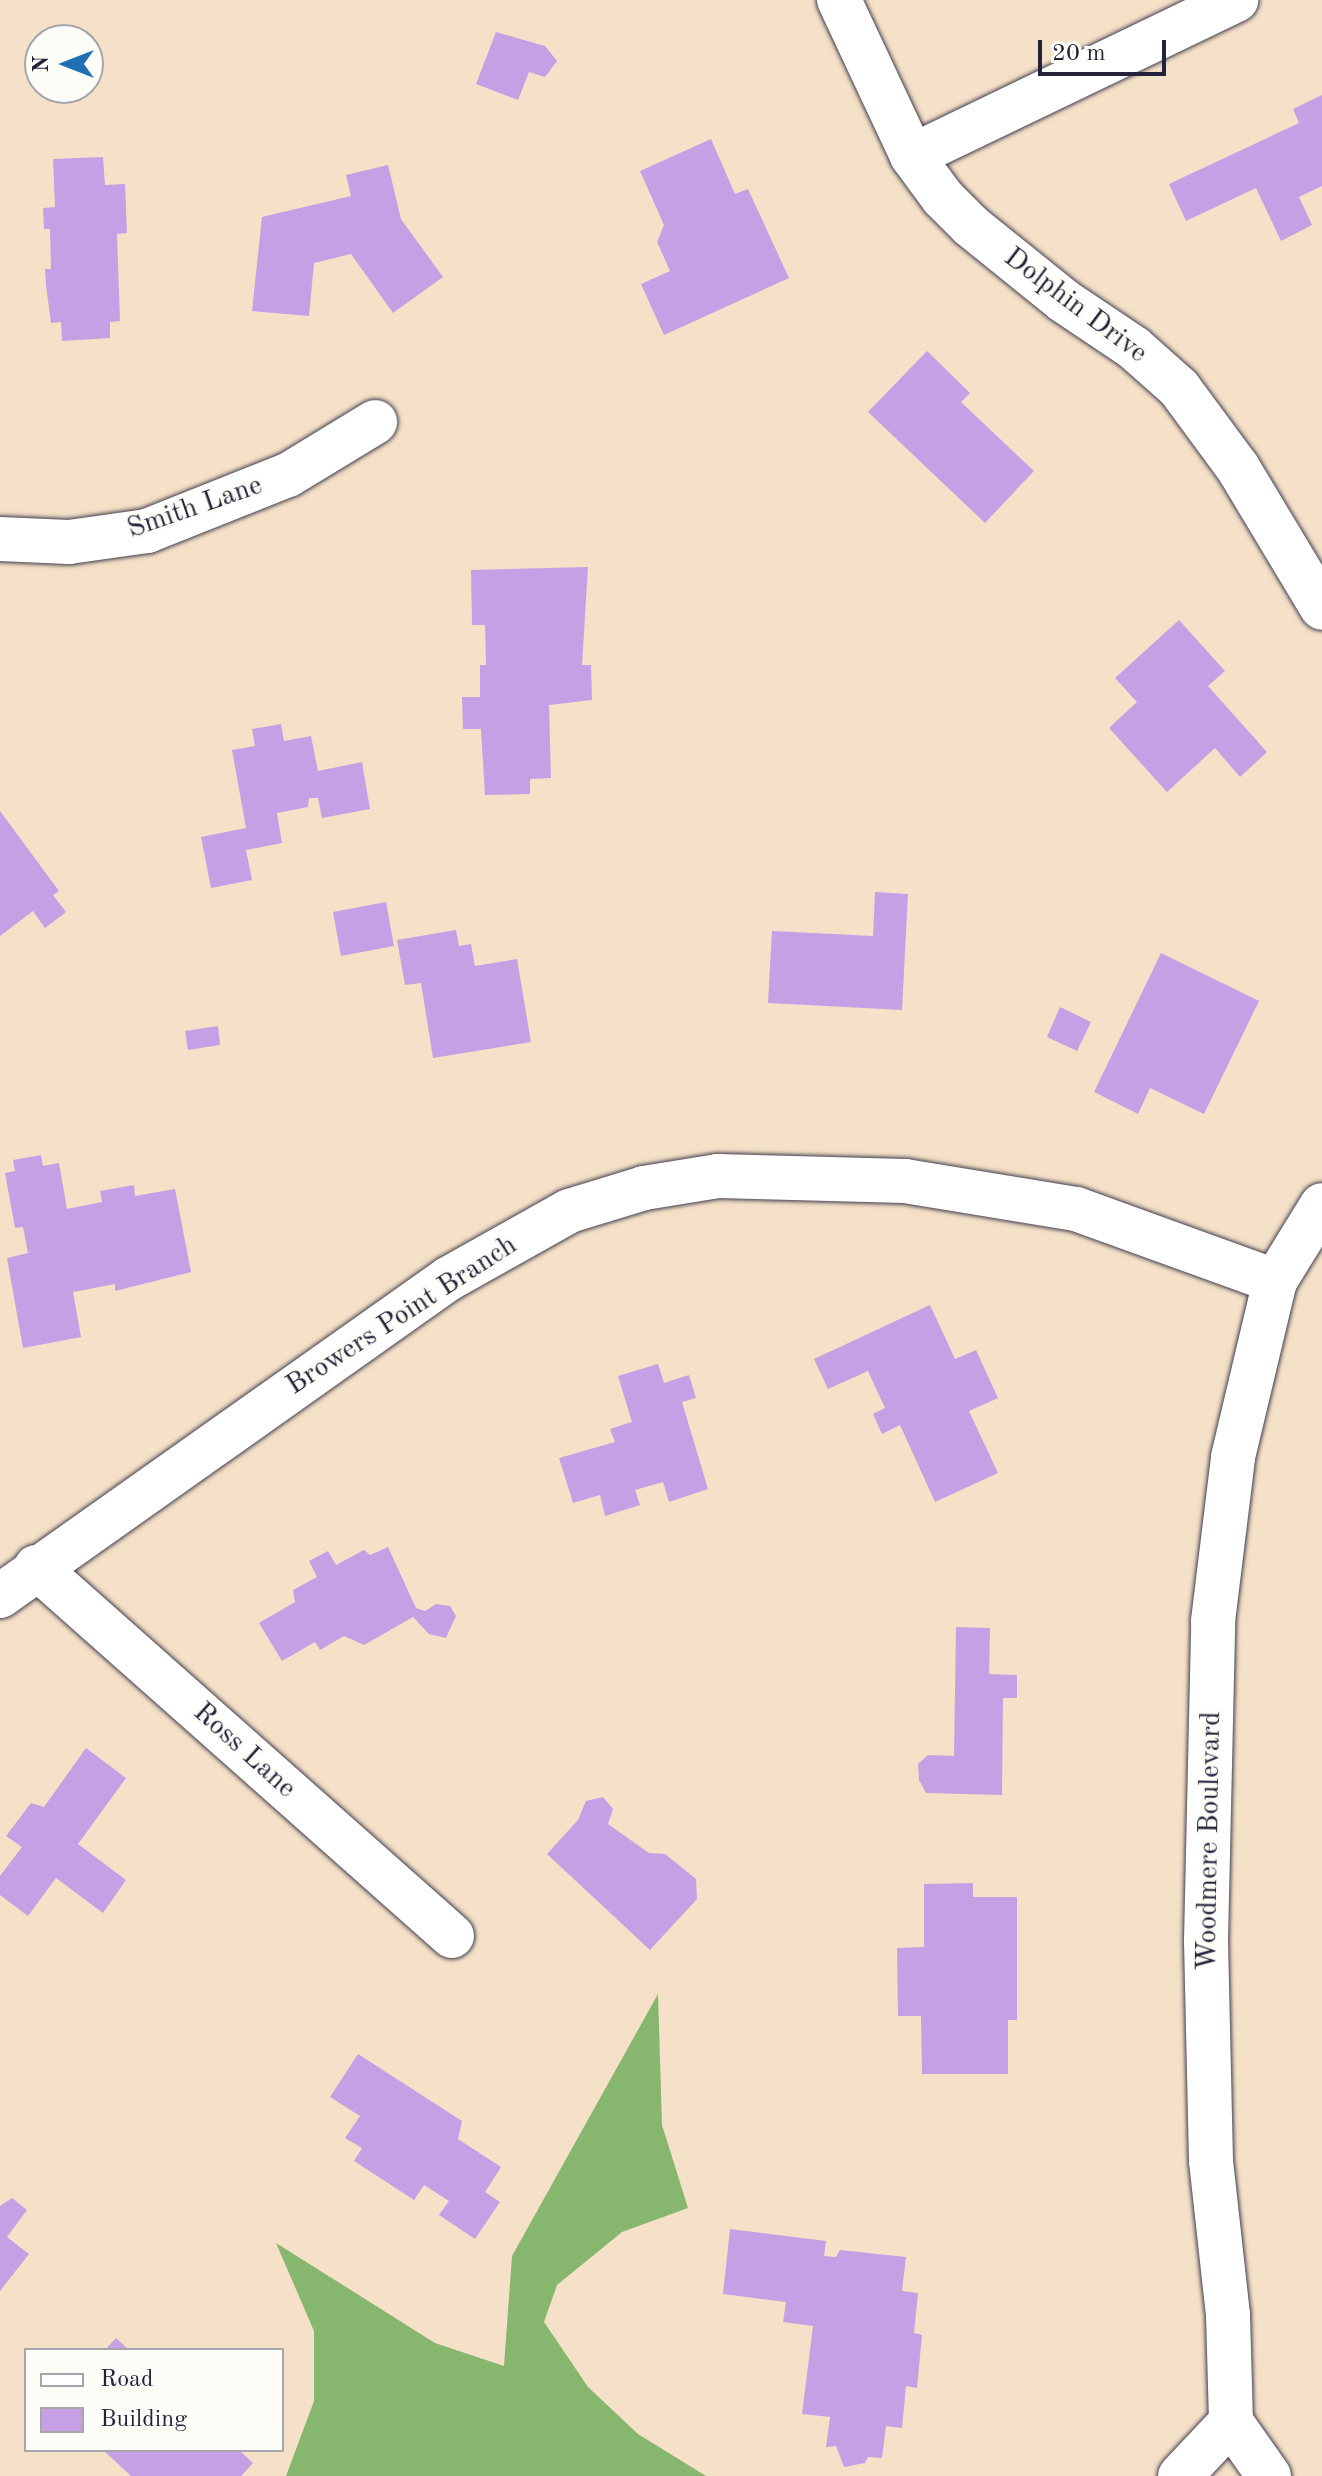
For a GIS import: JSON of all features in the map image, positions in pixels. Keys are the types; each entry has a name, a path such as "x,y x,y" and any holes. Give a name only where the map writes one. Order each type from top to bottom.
{"street":[{"name":"Dolphin Drive","path":"839,0 912,156 971,226 1064,301 1134,348 1179,388 1238,468 1322,608"},
{"path":"912,156 1236,0"},
{"name":"Smith Lane","path":"0,539 69,542 147,531 288,475 375,422"},
{"name":"Browers Point Branch","path":"0,1596 36,1567 448,1279 569,1211 644,1188 718,1176 905,1181 1076,1209 1275,1281"},
{"name":"Woodmere Boulevard","path":"1231,2422 1228,2315 1211,2161 1207,1972 1213,1621 1233,1457 1275,1281 1322,1205"},
{"name":"Ross Lane","path":"36,1567 452,1936"},
{"path":"1180,2476 1231,2422 1269,2476"}],"green space":[{"path":"658,1994 662,2125 688,2208 622,2232 557,2285 544,2322 588,2387 638,2434 706,2476 286,2476 314,2401 314,2331 276,2243 435,2343 504,2366 512,2256"}],"building":[{"path":"496,32 545,46 557,61 545,77 529,72 518,100 476,84"},
{"path":"1322,95 1322,186 1299,197 1312,225 1281,241 1256,188 1186,221 1169,184 1299,123 1293,109"},
{"path":"711,139 735,194 748,189 789,278 664,335 641,284 670,271 657,242 664,225 640,171"},
{"path":"103,157 105,185 125,184 127,233 117,234 120,321 110,322 110,338 62,341 61,322 51,323 45,269 51,269 50,229 44,229 43,208 55,207 53,159"},
{"path":"388,165 401,219 443,277 393,313 351,254 314,263 309,316 252,311 262,217 351,196 346,175"},
{"path":"927,351 970,393 961,402 1034,471 985,523 868,412"},
{"path":"588,567 582,665 591,665 592,700 549,705 551,778 530,779 530,794 485,795 481,729 463,729 462,697 480,697 480,665 486,665 485,625 472,625 471,570"},
{"path":"1179,620 1225,671 1208,686 1267,752 1240,777 1215,748 1167,792 1109,728 1137,702 1115,678"},
{"path":"281,724 284,741 311,736 318,771 362,762 370,809 322,818 318,798 309,798 308,807 277,813 282,843 246,850 252,880 211,888 201,837 246,828 232,750 255,746 252,729"},
{"path":"0,811 59,891 53,895 66,912 45,928 33,911 0,936"},
{"path":"875,892 908,894 902,1010 768,1003 772,931 873,936"},
{"path":"386,902 394,946 341,956 333,912"},
{"path":"456,930 459,946 471,944 475,966 517,959 531,1042 433,1058 421,983 405,985 397,940"},
{"path":"1161,953 1259,1001 1204,1114 1150,1088 1138,1114 1094,1092"},
{"path":"1060,1007 1091,1022 1077,1051 1047,1037"},
{"path":"218,1026 220,1045 188,1050 185,1031"},
{"path":"41,1155 43,1166 59,1163 67,1209 102,1202 100,1191 134,1185 135,1196 175,1189 191,1272 115,1291 115,1284 73,1292 81,1337 23,1348 7,1258 28,1253 23,1227 15,1228 5,1173 15,1171 13,1160"},
{"path":"930,1305 955,1359 976,1350 998,1398 969,1411 998,1473 935,1502 900,1425 882,1434 873,1414 885,1408 868,1371 828,1389 814,1359"},
{"path":"658,1364 664,1383 689,1375 696,1398 682,1402 708,1489 669,1502 663,1482 635,1490 640,1505 605,1516 600,1495 573,1503 559,1458 615,1442 610,1429 632,1422 618,1376"},
{"path":"388,1547 416,1608 425,1611 436,1604 450,1606 456,1616 446,1638 429,1634 413,1617 364,1645 344,1636 320,1650 315,1642 282,1661 259,1623 295,1602 293,1590 317,1577 309,1561 328,1551 336,1565 364,1550 370,1555"},
{"path":"956,1627 990,1628 989,1674 1017,1675 1017,1698 1003,1698 1002,1795 926,1793 919,1780 918,1764 928,1755 954,1756"},
{"path":"86,1748 126,1778 78,1844 126,1880 103,1913 56,1878 28,1916 0,1895 0,1876 22,1847 6,1836 31,1803 44,1807"},
{"path":"603,1797 613,1809 608,1824 649,1853 665,1854 696,1879 697,1899 650,1950 547,1854 578,1820 586,1801"},
{"path":"973,1883 973,1897 1017,1897 1017,2020 1008,2020 1008,2074 922,2074 921,2016 898,2016 897,1948 924,1947 924,1884"},
{"path":"358,2054 462,2121 458,2139 501,2167 485,2192 500,2202 475,2239 439,2215 449,2201 424,2185 414,2200 354,2161 362,2148 345,2138 360,2116 330,2097"},
{"path":"12,2198 27,2210 7,2237 29,2254 0,2291 0,2206"},
{"path":"730,2229 826,2241 824,2256 836,2257 840,2250 906,2257 902,2291 918,2293 914,2333 922,2335 917,2388 906,2386 902,2428 886,2426 882,2458 868,2457 865,2463 844,2467 836,2446 826,2447 830,2417 802,2414 813,2326 783,2322 786,2302 723,2294"},
{"path":"116,2338 127,2348 107,2348"},
{"path":"105,2452 241,2452 253,2463 241,2476 131,2476"}]}
